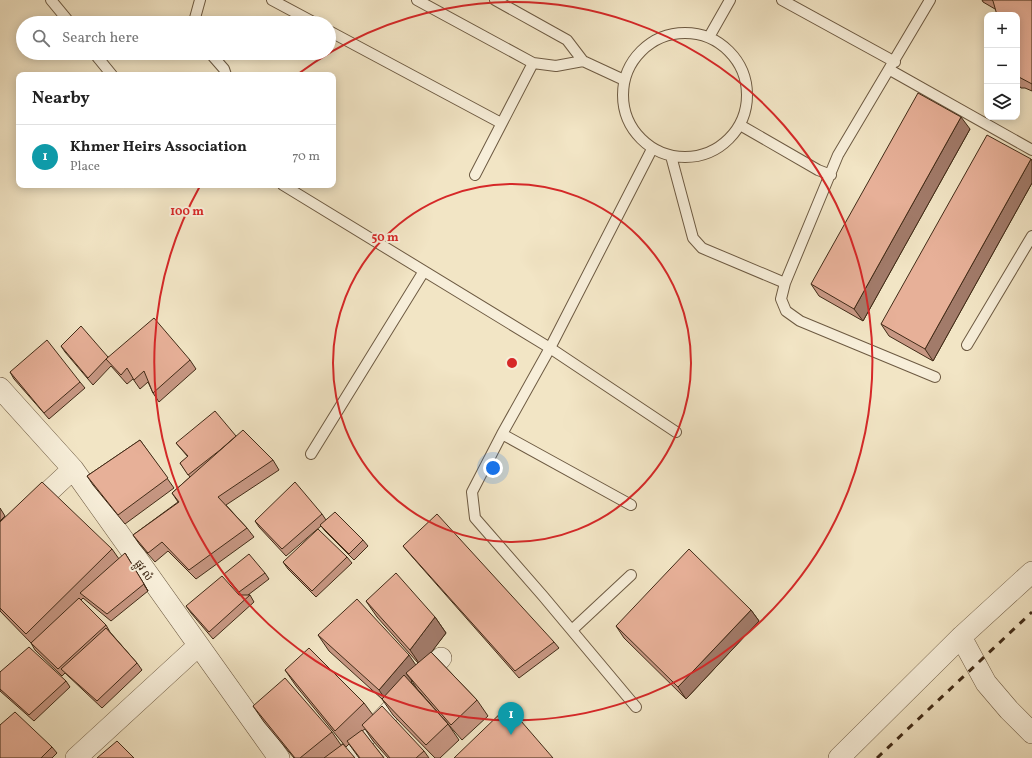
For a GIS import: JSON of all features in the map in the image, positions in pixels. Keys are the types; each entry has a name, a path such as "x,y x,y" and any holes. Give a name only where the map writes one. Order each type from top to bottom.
{"street":[{"name":"ផ្លូវ លំ","path":"0,388 73,469 279,758"},
{"path":"0,537 73,469"},
{"path":"839,758 961,637 1032,572"},
{"path":"961,637 986,683 1009,710 1032,733"},
{"path":"76,758 198,646"},
{"path":"343,758 441,658"}],"lane":[{"path":"51,0 64,16"},
{"path":"196,16 200,0"},
{"path":"272,0 302,16"},
{"path":"417,0 533,63 556,66 583,61"},
{"path":"495,0 567,40 583,61 624,80"},
{"path":"709,37 730,0"},
{"path":"782,0 1032,150"},
{"path":"930,0 838,155 785,283 781,299 786,311 800,321 935,377"},
{"path":"683,32 709,37 727,48 739,65 744,78 746,84 747,105 740,124 727,140 710,152 691,157 671,156 652,149 637,136 627,119 622,100 624,80 636,56 656,39 683,32"},
{"path":"336,35 501,123"},
{"path":"100,60 110,72"},
{"path":"216,60 225,72"},
{"path":"475,176 533,63"},
{"path":"740,124 818,170 831,175"},
{"path":"636,707 572,630 475,518 472,492 502,434 550,348 652,149"},
{"path":"671,156 693,238 702,248 785,283"},
{"path":"288,188 550,348 676,432"},
{"path":"967,345 1032,236"},
{"path":"311,454 424,271"},
{"path":"502,434 632,505"},
{"path":"572,630 631,575"}],"building":[{"path":"992,0 1032,0 1032,84 1020,78 1020,12 996,12"},
{"path":"918,93 961,117 854,309 811,284"},
{"path":"987,135 1031,159 925,349 881,324"},
{"path":"154,318 190,360 153,393 144,371 134,380 127,368 121,375 106,359"},
{"path":"81,326 108,357 88,378 61,346"},
{"path":"47,340 80,382 44,413 10,372"},
{"path":"215,411 236,436 188,475 180,463 188,456 176,443"},
{"path":"243,430 273,460 218,497 247,528 189,570 162,542 148,553 133,535 179,502 172,493"},
{"path":"140,440 168,478 118,515 87,476"},
{"path":"42,482 112,549 26,634 0,608 0,522"},
{"path":"295,482 322,514 282,549 255,521"},
{"path":"335,512 363,540 349,554 320,525"},
{"path":"437,514 554,642 515,671 403,546"},
{"path":"318,529 347,557 312,591 283,562"},
{"path":"689,549 751,610 678,687 616,626"},
{"path":"125,553 144,584 107,614 80,593"},
{"path":"249,554 265,573 239,592 224,574"},
{"path":"396,573 435,617 410,650 366,601"},
{"path":"222,576 239,595 250,595 209,632 186,606"},
{"path":"79,598 106,625 58,669 31,643"},
{"path":"357,599 409,655 379,690 318,635"},
{"path":"106,628 137,663 97,701 61,669"},
{"path":"29,647 66,681 29,715 0,689 0,672"},
{"path":"309,648 364,703 335,731 285,670"},
{"path":"431,652 477,700 451,725 406,673"},
{"path":"404,675 448,724 426,745 382,699"},
{"path":"285,678 332,732 300,758 295,758 253,706"},
{"path":"382,706 424,751 416,758 390,758 362,725"},
{"path":"508,706 553,758 454,758"},
{"path":"15,712 52,747 41,758 0,758 0,725"},
{"path":"362,730 384,758 360,758 347,741"},
{"path":"117,741 134,758 97,758"},
{"path":"343,744 355,758 324,758"}],"railway":[{"path":"877,758 1032,612"}],"place":[{"name":"Khmer Heirs Association","path":"511,735"}]}
